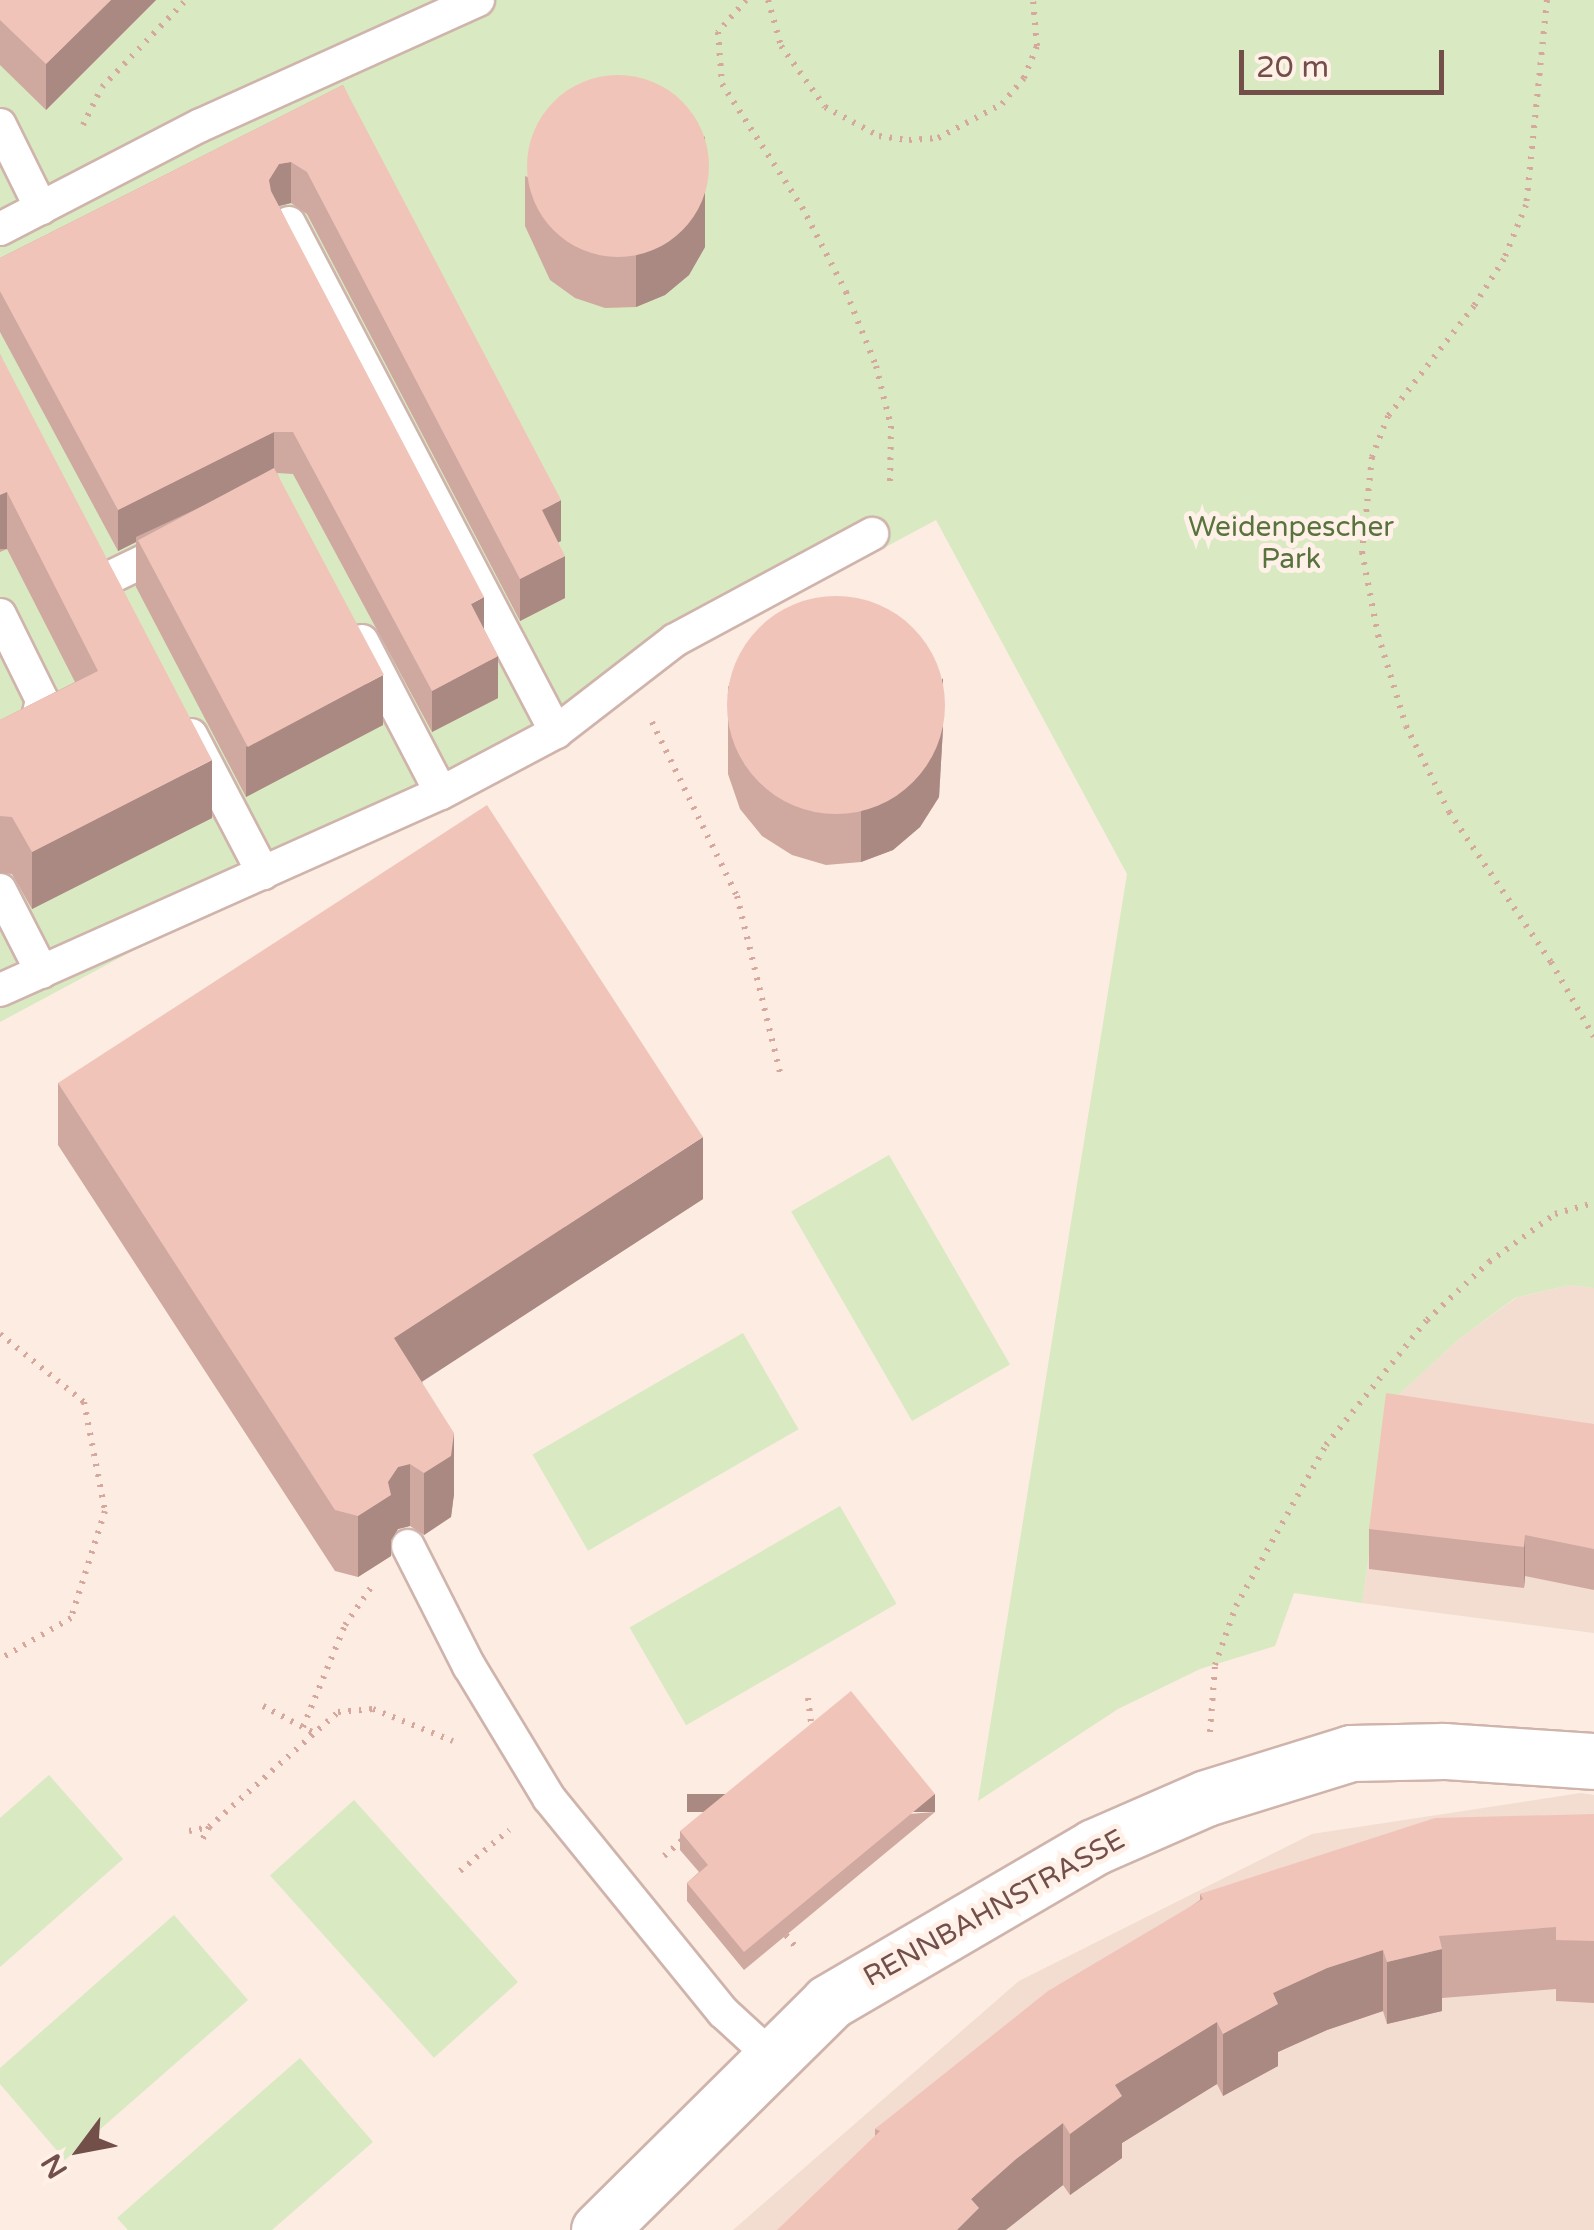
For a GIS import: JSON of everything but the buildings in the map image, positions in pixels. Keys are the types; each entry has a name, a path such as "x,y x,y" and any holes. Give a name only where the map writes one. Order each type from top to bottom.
{"street":[{"name":"RENNBAHNSTRASSE","path":"599,2230 774,2058 852,1988 1094,1847 1206,1798 1350,1754 1444,1751 1594,1761"}],"lane":[{"path":"0,229 201,125 478,0"},
{"path":"0,125 41,208"},
{"path":"289,223 556,732"},
{"path":"0,990 441,792 556,732 675,640 872,534"},
{"path":"110,578 196,535"},
{"path":"91,544 128,613"},
{"path":"345,608 441,792"},
{"path":"0,615 42,700 32,743 0,760"},
{"path":"173,700 263,874"},
{"path":"0,890 42,972"},
{"path":"411,1552 532,1772 723,2012 774,2058"}],"path":[{"path":"41,208 102,87 186,0"},
{"path":"746,0 718,32 722,84 802,208 846,292 876,366 890,426 892,480 872,534"},
{"path":"768,0 781,46 825,107 879,136 909,140 938,138 1002,104 1024,78 1037,46 1033,0"},
{"path":"1547,0 1526,205 1504,259 1474,306 1388,416 1372,456 1362,552 1378,635 1406,726 1448,812 1551,962 1594,1038"},
{"path":"629,676 737,896 781,1076"},
{"path":"1206,1798 1215,1665 1277,1522 1326,1445 1427,1320 1489,1262 1555,1214 1594,1203"},
{"path":"0,1334 84,1402 105,1512 70,1618 0,1659"},
{"path":"303,1727 330,1656 369,1588 411,1552"},
{"path":"799,1741 814,1728 808,1698"},
{"path":"263,1706 314,1734"},
{"path":"200,1844 209,1828 338,1712 373,1709 532,1772"},
{"path":"189,1831 209,1828"},
{"path":"625,1889 698,1828"},
{"path":"460,1871 482,1850"}],"shaded area":[{"path":"1570,1285 1594,1288 1594,1633 1362,1603 1391,1402 1459,1339 1516,1298"},
{"path":"1581,1793 1594,1795 1594,2230 733,2230 1019,1981 1312,1834"}],"green space":[{"name":"Weidenpescher Park","path":"0,0 1594,0 1594,1288 1570,1285 1515,1298 1459,1339 1391,1402 1362,1603 1294,1593 1275,1646 1200,1669 1118,1709 978,1801 1127,874 936,520 0,1022"},
{"path":"889,1155 1010,1365 912,1421 791,1212"},
{"path":"743,1333 799,1429 588,1551 533,1454"},
{"path":"840,1506 897,1604 686,1725 630,1628"},
{"path":"49,1775 123,1859 0,1967 0,1818"},
{"path":"354,1800 518,1982 434,2058 270,1876"},
{"path":"174,1915 248,2000 65,2160 0,2084 0,2068"},
{"path":"300,2058 373,2142 272,2230 128,2230 117,2218"}]}
